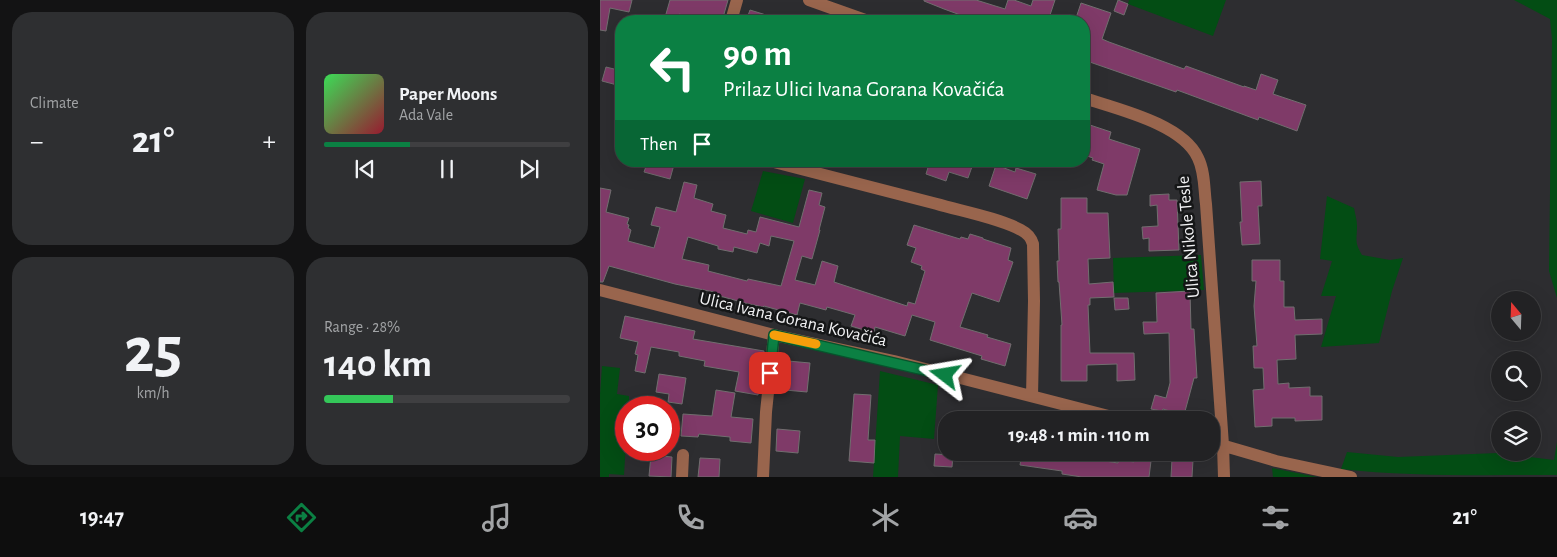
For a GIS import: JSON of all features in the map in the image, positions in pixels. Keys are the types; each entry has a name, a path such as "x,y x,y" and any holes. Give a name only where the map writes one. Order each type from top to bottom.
{"street":[{"path":"733,15 737,0"},
{"path":"809,0 851,15"},
{"name":"Ulica Nikole Tesle","path":"1090,100 1157,123 1185,140 1199,158 1206,204 1215,411"},
{"path":"794,167 989,218 1015,227 1028,235 1033,244 1032,396"},
{"name":"Ulica Ivana Gorana Kovačića","path":"600,290 774,335 894,362 1090,411"},
{"path":"763,477 766,412 774,335"},
{"path":"1220,445 1276,461 1351,477"},
{"path":"682,477 683,455"},
{"name":"Ulica Nikole Tesle","path":"1220,458 1224,477"}],"green space":[{"path":"1129,0 1226,0 1213,36 1128,4"},
{"path":"1514,0 1557,0 1557,298 1549,271 1552,39 1550,19"},
{"path":"763,171 805,179 793,223 751,211"},
{"path":"1327,196 1354,208 1357,224 1356,238 1362,255 1390,260 1403,258 1392,291 1379,343 1321,347 1336,296 1321,296 1332,261 1320,259"},
{"path":"1201,255 1204,290 1114,293 1113,258"},
{"path":"602,366 620,368 617,394 629,396 615,396 615,461 625,461 624,475 609,474 609,477 600,477"},
{"path":"880,371 938,385 934,439 900,436 898,477 873,477"},
{"path":"1557,442 1557,475 1421,474 1341,469 1347,452 1398,457 1491,453 1491,461 1541,461 1541,458 1554,460"},
{"path":"1272,468 1317,477 1273,477"}],"building":[{"path":"600,0 632,0 629,12 610,8 606,31 600,30"},
{"path":"670,0 728,0 724,15 666,15"},
{"path":"976,0 1005,9 1008,0 1014,0 1031,6 1033,0 1055,0 1050,15 960,15 924,1"},
{"path":"1118,0 1128,4 1124,15 1114,11"},
{"path":"1081,3 1111,13 1102,39 1184,69 1186,66 1256,90 1261,74 1278,80 1273,94 1306,105 1297,131 1259,117 1258,120 1177,90 1176,92 1090,62 1090,15 1077,15"},
{"path":"750,10 766,15 748,15"},
{"path":"606,67 615,69 615,84 602,81"},
{"path":"1090,125 1111,132 1109,139 1140,149 1127,195 1116,195 1097,190 1104,164 1092,160 1093,158 1090,157"},
{"path":"646,167 673,167 670,179 644,172"},
{"path":"928,167 972,167 968,178 949,172 946,181 926,174"},
{"path":"995,167 1001,167 1015,172 1016,168 1036,174 1027,199 989,186"},
{"path":"1261,181 1262,206 1258,206 1260,244 1242,245 1240,182"},
{"path":"684,182 697,185 694,198 713,204 711,211 726,215 723,228 747,234 748,230 756,232 760,217 799,227 809,190 822,193 819,205 825,207 812,259 802,256 795,280 815,285 822,261 838,266 834,282 907,306 908,302 915,304 925,271 921,269 922,266 911,262 916,248 907,245 914,225 960,239 961,237 968,239 970,234 1011,248 1008,260 1013,262 999,302 972,293 960,327 1011,344 1005,366 981,359 982,356 930,340 935,322 912,315 905,336 875,327 874,333 851,326 855,315 827,307 826,310 800,303 797,315 745,303 713,294 714,292 675,284 609,266 603,282 600,282 600,188 611,190 606,212 629,218 627,224 631,230 628,241 654,248 660,227 651,225 656,207 676,212","holes":["771,236 794,241 781,286 748,279 747,281 708,271 709,265 682,259 688,237 718,246 718,249 733,252 734,247 757,253 760,243 769,246"]},
{"path":"1169,194 1169,200 1177,200 1179,250 1149,251 1149,238 1143,239 1142,227 1158,226 1157,205 1150,206 1150,195"},
{"path":"1061,198 1087,198 1087,213 1108,213 1110,258 1088,259 1089,284 1113,282 1114,297 1090,298 1090,305 1088,305 1090,353 1134,353 1135,380 1117,381 1117,364 1087,365 1087,381 1061,381 1062,325 1057,261 1059,261 1058,229 1061,229"},
{"path":"1252,260 1280,260 1280,281 1284,281 1284,307 1294,307 1295,320 1322,319 1322,334 1295,335 1296,359 1277,360 1278,384 1289,383 1289,388 1310,387 1310,396 1322,396 1322,420 1295,421 1295,418 1272,418 1272,426 1255,427 1253,390 1264,389 1263,368 1254,368 1253,346 1257,346 1254,306 1256,281 1252,281"},
{"path":"1190,291 1191,329 1194,329 1197,378 1194,378 1185,411 1151,409 1155,395 1166,398 1170,383 1169,333 1144,334 1143,322 1157,322 1156,293"},
{"path":"1114,298 1128,298 1129,309 1115,310"},
{"path":"625,316 695,331 693,339 764,351 758,395 735,391 739,372 704,366 705,361 679,356 679,352 651,347 645,373 635,371 638,355 635,354 638,342 620,338"},
{"path":"788,361 810,363 807,392 785,390"},
{"path":"659,374 686,378 682,404 680,404 680,396 669,396 669,394 656,392"},
{"path":"716,390 735,393 731,417 753,419 751,443 730,441 730,437 699,434 698,437 681,436 683,414 712,416"},
{"path":"854,394 871,395 868,440 875,440 874,463 849,461"},
{"path":"777,429 800,431 798,453 776,451"},
{"path":"935,454 938,454 938,461 952,461 952,467 934,466"},
{"path":"700,458 720,459 719,477 698,477"},
{"path":"650,461 672,461 671,477 649,476"},
{"path":"1021,461 1105,461 1118,463 1118,461 1151,461 1149,477 1082,477 1062,474 1062,471 1020,465"},
{"path":"1172,461 1193,461 1192,477 1171,477"}],"slow traffic":[{"path":"774,335 816,344"}],"route":[{"path":"770,373 774,335 945,375"}]}
